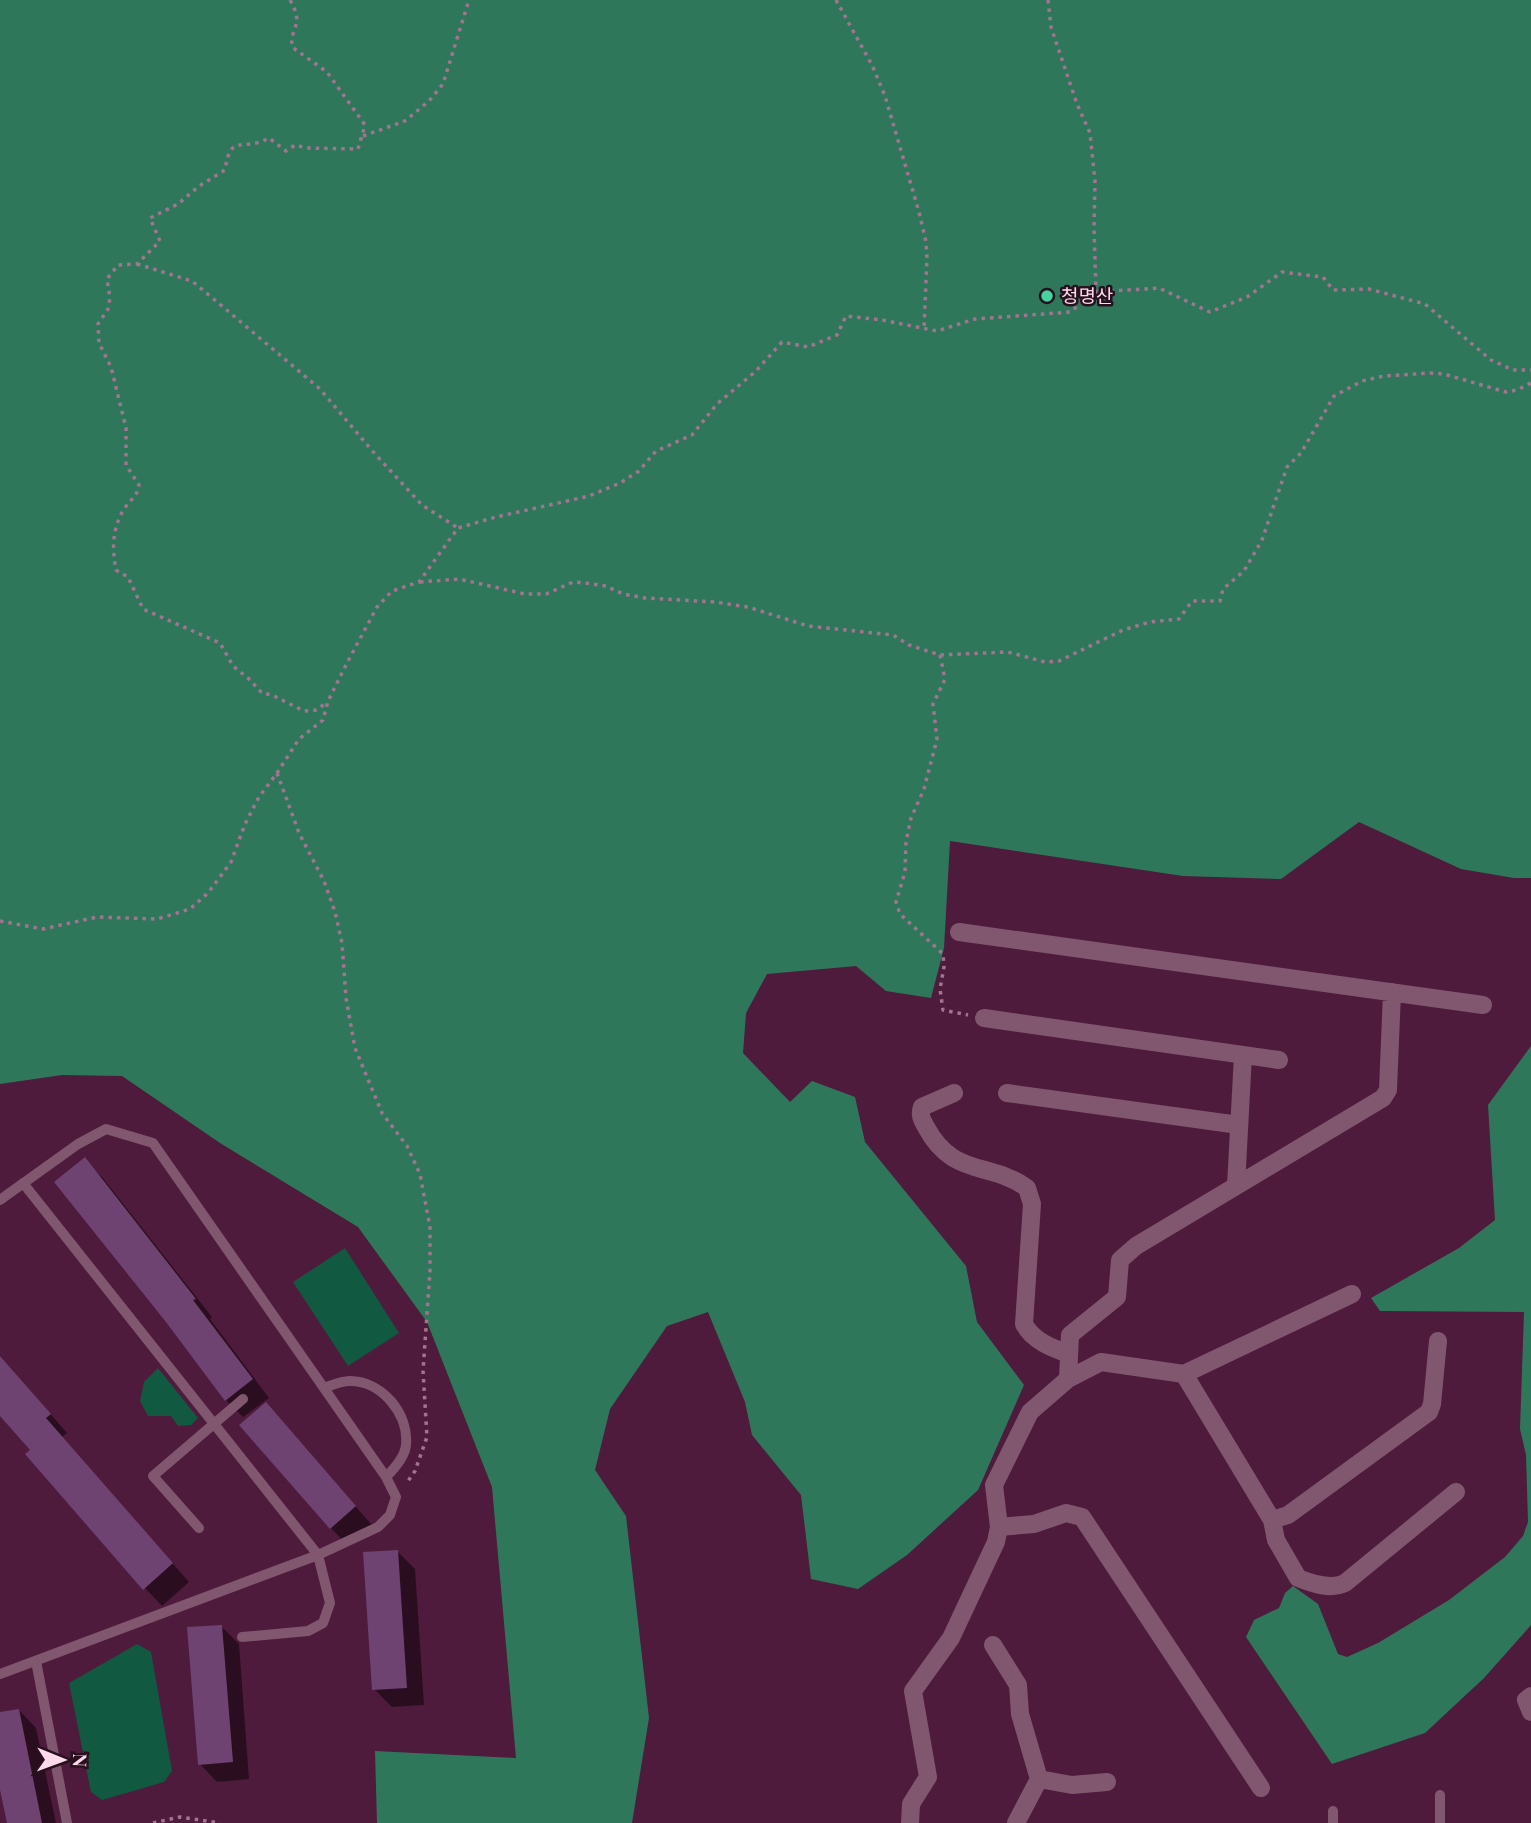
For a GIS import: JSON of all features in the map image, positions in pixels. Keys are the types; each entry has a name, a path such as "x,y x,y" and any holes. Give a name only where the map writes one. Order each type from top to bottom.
{"street":[{"path":"959,932 1483,1005"},
{"path":"1068,1379 1070,1335 1117,1297 1120,1260 1136,1246 1383,1098 1388,1090 1392,992"},
{"path":"984,1018 1279,1060"},
{"path":"1236,1186 1243,1055"},
{"path":"954,1093 922,1107 920,1116 935,1143 962,1164 1014,1180 1027,1188 1032,1204 1024,1324 1047,1346 1069,1354"},
{"path":"1007,1093 1239,1125"},
{"path":"910,1823 911,1804 928,1777 913,1690 951,1638 996,1542 999,1527 993,1491 1030,1412 1068,1379 1101,1362 1184,1374 1352,1294"},
{"path":"1272,1520 1288,1515 1429,1412 1433,1404 1438,1341"},
{"path":"1184,1374 1272,1520 1276,1541 1298,1578 1331,1587 1339,1586 1456,1492"},
{"path":"999,1527 1034,1524 1066,1513 1082,1517 1261,1788"},
{"path":"993,1645 1018,1685 1020,1714 1039,1779 1016,1823"},
{"path":"1531,1696 1526,1700 1531,1712"},
{"path":"1039,1779 1072,1785 1107,1782"}],"lane":[{"path":"0,1200 78,1144 106,1129 153,1143 386,1477 396,1497 390,1515 378,1528 318,1555 0,1674"},
{"path":"23,1183 318,1555 330,1603 323,1623 308,1631 242,1637"},
{"path":"324,1388 351,1381 371,1385 390,1399 405,1429 406,1447 396,1466 386,1477"},
{"path":"199,1528 153,1476 243,1399"},
{"path":"36,1661 67,1823"},
{"path":"1440,1795 1440,1823"},
{"path":"1333,1811 1333,1823"}],"path":[{"path":"137,264 159,241 150,218 178,204 199,186 225,170 228,152 235,145 258,144 269,138 286,151 295,145 307,148 358,149 365,125 327,72 292,47 298,27 290,0"},
{"path":"363,136 405,121 429,101 443,83 469,0"},
{"path":"836,0 872,65 885,96 919,212 927,258 924,329"},
{"path":"1048,0 1051,27 1077,104 1090,133 1095,181 1096,292"},
{"path":"328,701 316,710 304,711 262,692 233,666 220,643 143,608 128,577 116,570 112,543 125,508 137,495 139,485 126,465 126,428 111,367 99,343 98,324 108,309 110,298 107,279 118,265 137,264 192,281 320,389 422,505 458,528"},
{"path":"419,582 458,528 589,496 620,483 639,471 656,451 692,435 717,404 756,371 782,342 807,347 838,335 846,316 937,331 975,319 1070,312 1096,292 1159,288 1210,312 1247,297 1282,272 1323,277 1333,290 1369,289 1425,304 1491,360 1513,370 1531,370"},
{"path":"0,921 43,929 96,917 157,919 190,909 208,893 230,862 259,797 278,774 299,739 323,720 328,701 377,607 392,591 419,582 459,579 525,594 546,594 573,582 585,583 606,586 623,594 645,598 715,602 748,607 808,626 893,635 909,645 940,655 1008,652 1045,662 1059,661 1123,630 1150,622 1179,619 1192,601 1220,601 1223,589 1244,571 1262,540 1287,467 1301,453 1334,396 1362,381 1384,376 1444,374 1506,392 1531,383"},
{"path":"940,655 945,679 933,704 937,739 924,789 911,818 906,842 905,872 896,902 900,914 943,954 944,967 940,989 943,1010 984,1018"},
{"path":"278,774 299,833 324,881 335,912 342,943 346,998 355,1048 382,1112 407,1146 421,1174 430,1227 430,1271 423,1371 427,1437 415,1471 396,1497"},
{"path":"153,1823 180,1818 220,1823"}],"green space":[{"path":"0,0 1531,0 1531,878 1514,878 1461,869 1359,822 1281,879 1183,876 950,841 944,948 931,998 886,991 856,966 767,974 746,1013 743,1053 790,1102 812,1081 855,1097 865,1142 966,1266 977,1322 1024,1385 978,1490 907,1555 858,1589 811,1579 801,1495 752,1435 745,1402 708,1312 667,1326 610,1409 595,1470 626,1516 649,1718 632,1823 377,1823 375,1751 516,1758 492,1487 427,1322 358,1227 220,1143 122,1076 62,1075 0,1084"},
{"path":"1531,1046 1531,1625 1484,1678 1425,1733 1332,1764 1246,1637 1254,1620 1279,1608 1285,1593 1293,1586 1318,1604 1338,1654 1347,1657 1378,1643 1449,1600 1505,1557 1523,1536 1528,1522 1526,1455 1520,1429 1524,1312 1380,1311 1371,1298 1459,1248 1495,1220 1488,1105"},
{"path":"345,1248 399,1333 348,1366 293,1282"},
{"path":"158,1368 198,1418 191,1425 178,1426 171,1416 148,1416 140,1401 144,1382"},
{"path":"137,1644 151,1652 172,1771 164,1782 102,1800 91,1792 69,1683"}],"building":[{"path":"85,1157 196,1299 193,1300 253,1379 225,1401 166,1322 54,1182"},
{"path":"0,1356 51,1414 46,1418 173,1563 143,1590 25,1454 30,1450 0,1416"},
{"path":"266,1402 356,1506 330,1529 239,1425"},
{"path":"398,1550 407,1688 372,1690 363,1552"},
{"path":"222,1625 233,1762 198,1765 187,1627"},
{"path":"19,1709 42,1823 7,1823 0,1790 0,1712"}],"place":[{"name":"청명산","path":"1047,296"}]}
